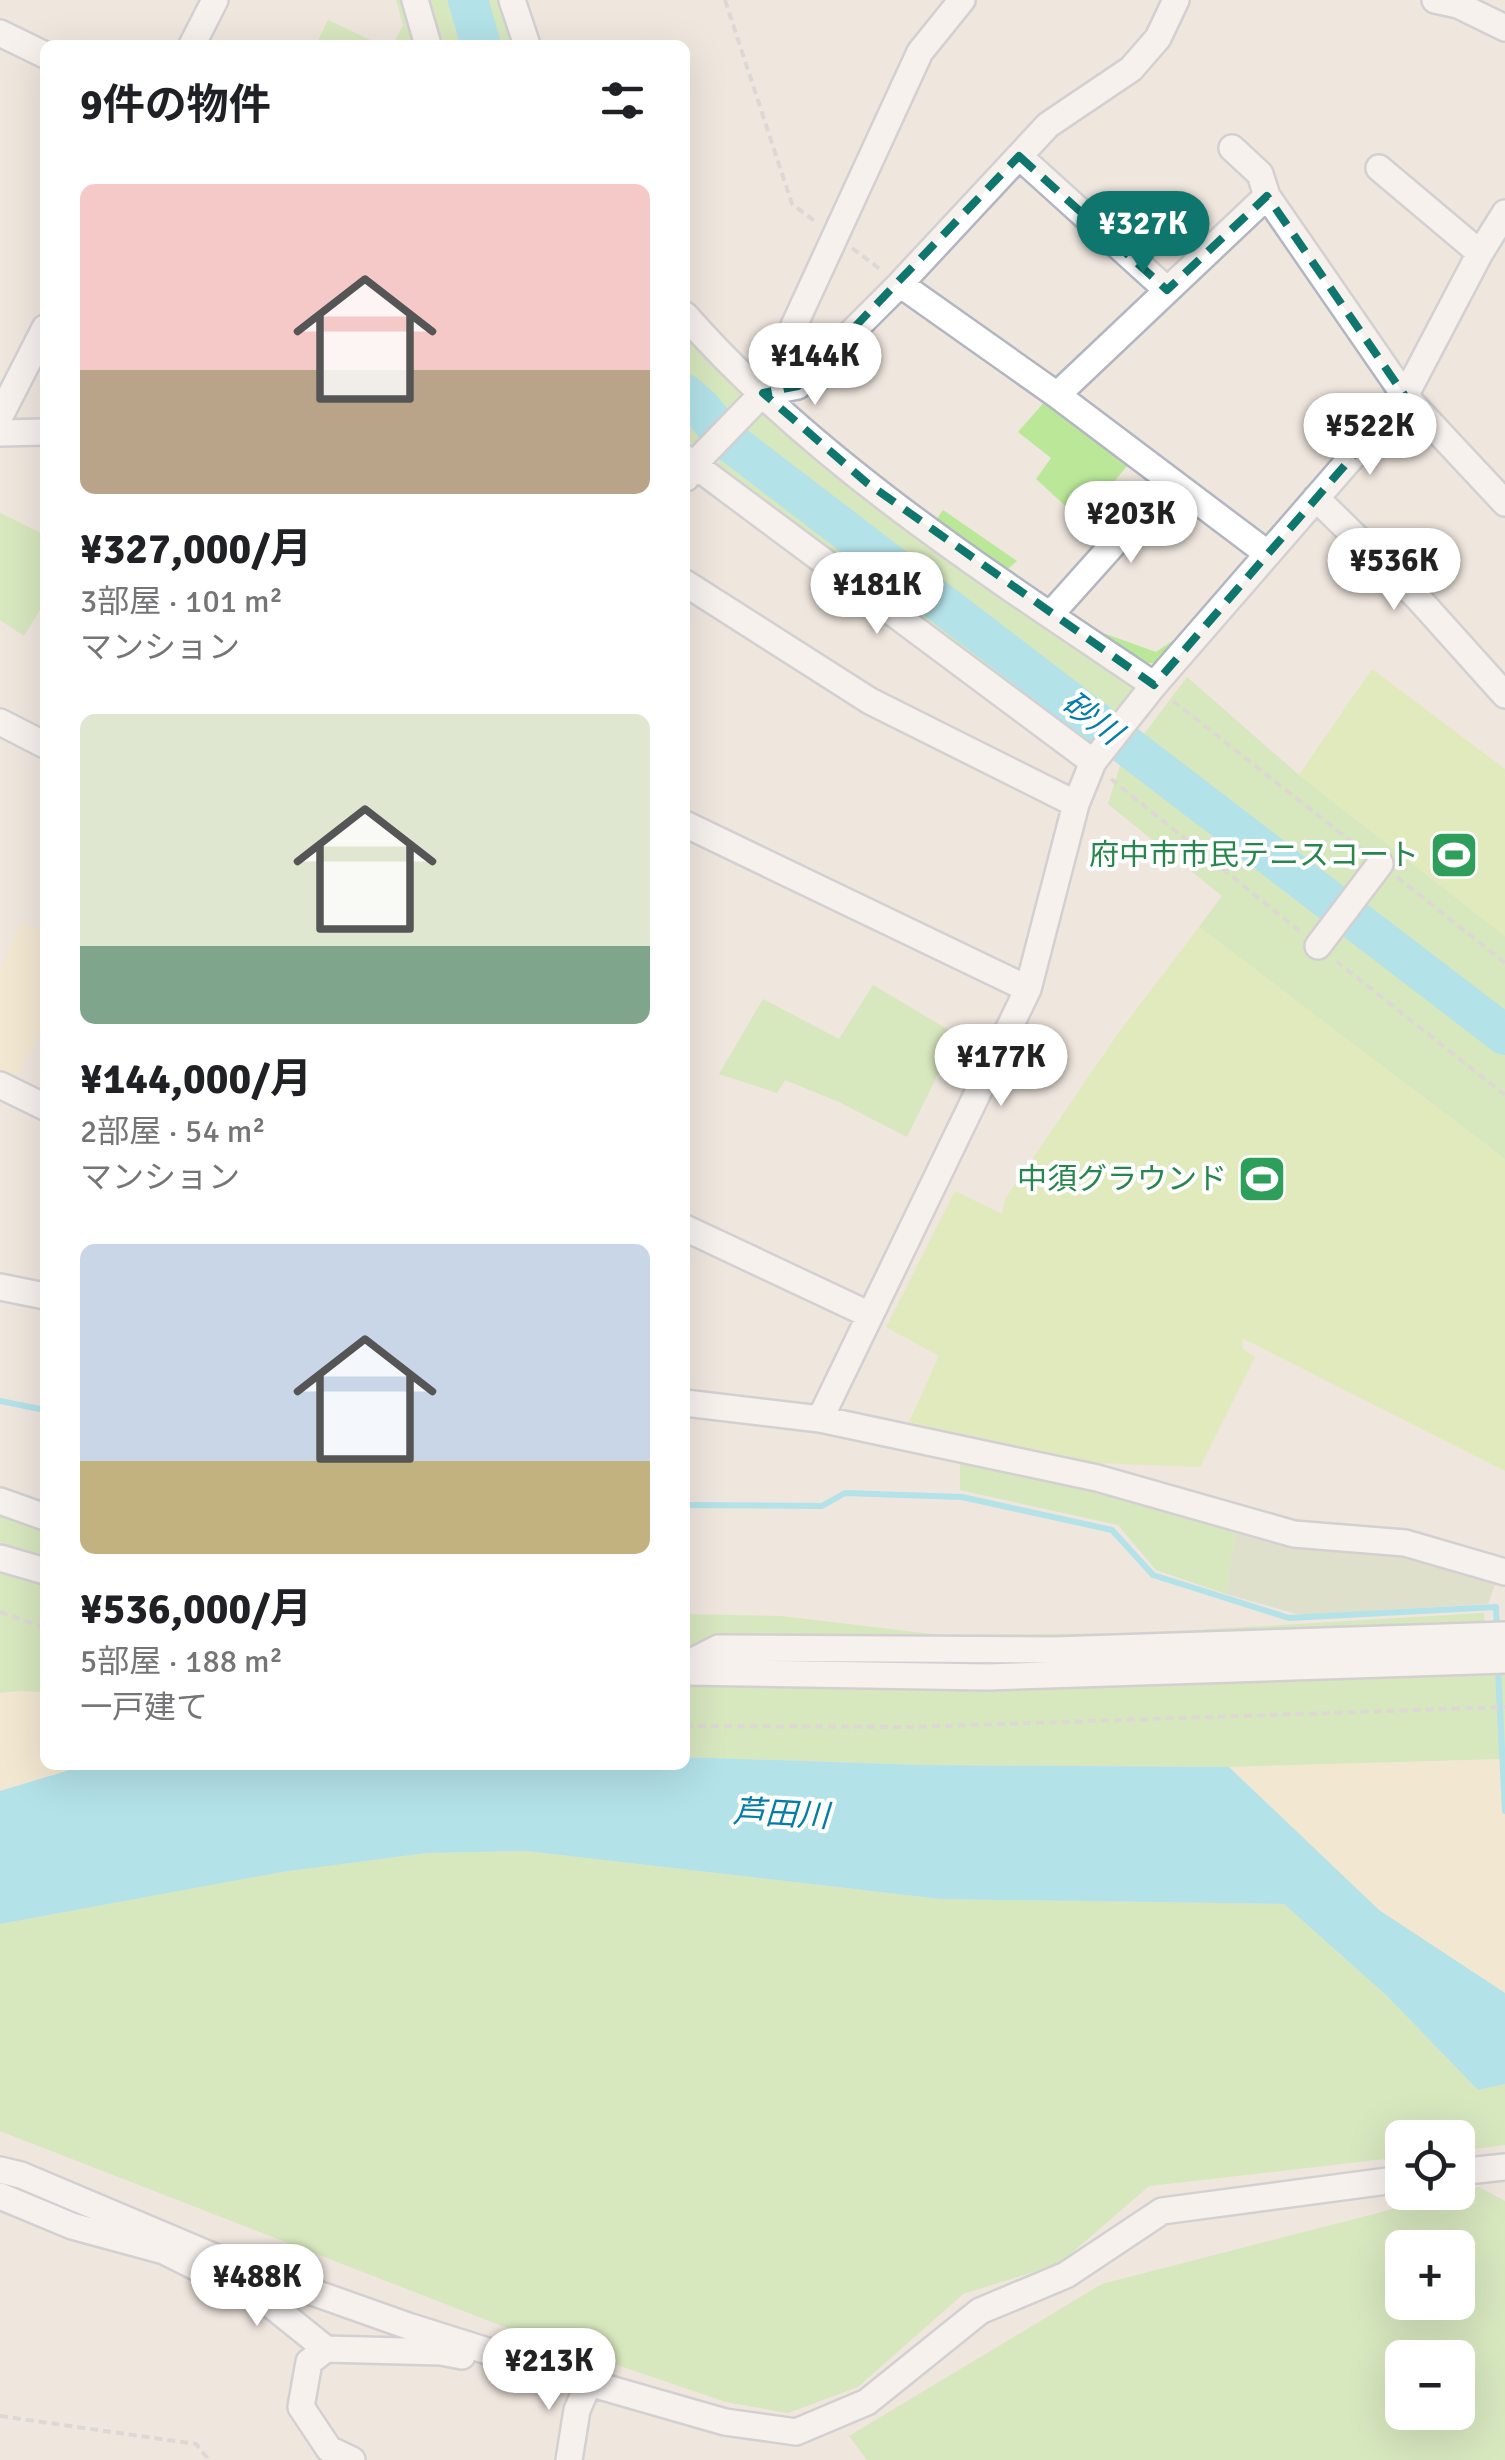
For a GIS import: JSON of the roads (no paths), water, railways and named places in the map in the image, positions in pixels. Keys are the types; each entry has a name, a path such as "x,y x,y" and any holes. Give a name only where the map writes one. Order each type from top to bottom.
{"street":[{"path":"195,40 216,0"},
{"path":"415,0 427,40"},
{"path":"512,0 526,40"},
{"path":"962,0 920,52 763,392 691,465 1093,762"},
{"path":"763,392 798,386 900,284 1048,125 1132,69 1158,38 1176,0"},
{"path":"1435,0 1458,5 1505,28"},
{"path":"0,33 40,53"},
{"path":"1232,148 1260,174 1267,196 1405,396 1505,503"},
{"path":"1019,156 1168,290"},
{"path":"1378,168 1480,252"},
{"path":"1057,396 1267,196"},
{"path":"820,1419 1028,989 1076,804 1093,762 1154,685 1405,396 1480,252 1505,213"},
{"path":"900,284 1268,554"},
{"path":"690,320 719,354 867,483 1154,685"},
{"path":"0,416 40,338"},
{"path":"0,432 40,432"},
{"path":"1050,615 1170,481"},
{"path":"1316,498 1417,597 1505,695"},
{"path":"690,586 870,702 1076,804"},
{"path":"0,722 40,742"},
{"path":"690,826 1028,989"},
{"path":"1318,946 1380,864"},
{"path":"0,1085 40,1105"},
{"path":"690,1230 870,1315"},
{"path":"0,1287 40,1295"},
{"path":"690,1404 820,1419 1096,1478 1294,1534 1404,1543 1505,1572"},
{"path":"0,1502 40,1515"},
{"path":"0,1558 40,1570"},
{"path":"690,1666 718,1648 1054,1650 1505,1635"},
{"path":"690,1669 987,1677 1505,1660"},
{"path":"1475,2171 1505,2168"},
{"path":"0,2170 21,2176 167,2244 270,2304 326,2349 441,2352 484,2361 488,2352"},
{"path":"0,2196 72,2226 167,2244 588,2384 725,2422 796,2432 867,2402 980,2311 1066,2275 1162,2212 1385,2182"},
{"path":"326,2349 308,2362 302,2407 329,2449 352,2460"},
{"path":"569,2460 577,2410 588,2384"}],"water":[{"name":"芦田川","path":"690,1757 920,1765 1229,1767 1379,1910 1505,1993 1505,2084 1478,2090 1386,1995 1284,1904 940,1899 526,1851 427,1853 282,1872 0,1924 0,1791 69,1770 690,1770"}],"waterway":[{"name":"砂川","path":"468,0 480,40"},
{"name":"砂川","path":"690,398 725,438 1505,1035"},
{"path":"0,1401 40,1409"},
{"path":"690,1505 822,1506 845,1493 962,1497 1112,1530 1153,1575 1289,1618 1496,1607 1497,1631"},
{"path":"1498,1669 1505,1811"}],"place":[{"name":"府中市市民テニスコート","path":"1454,855"},
{"name":"中須グラウンド","path":"1262,1179"}]}
